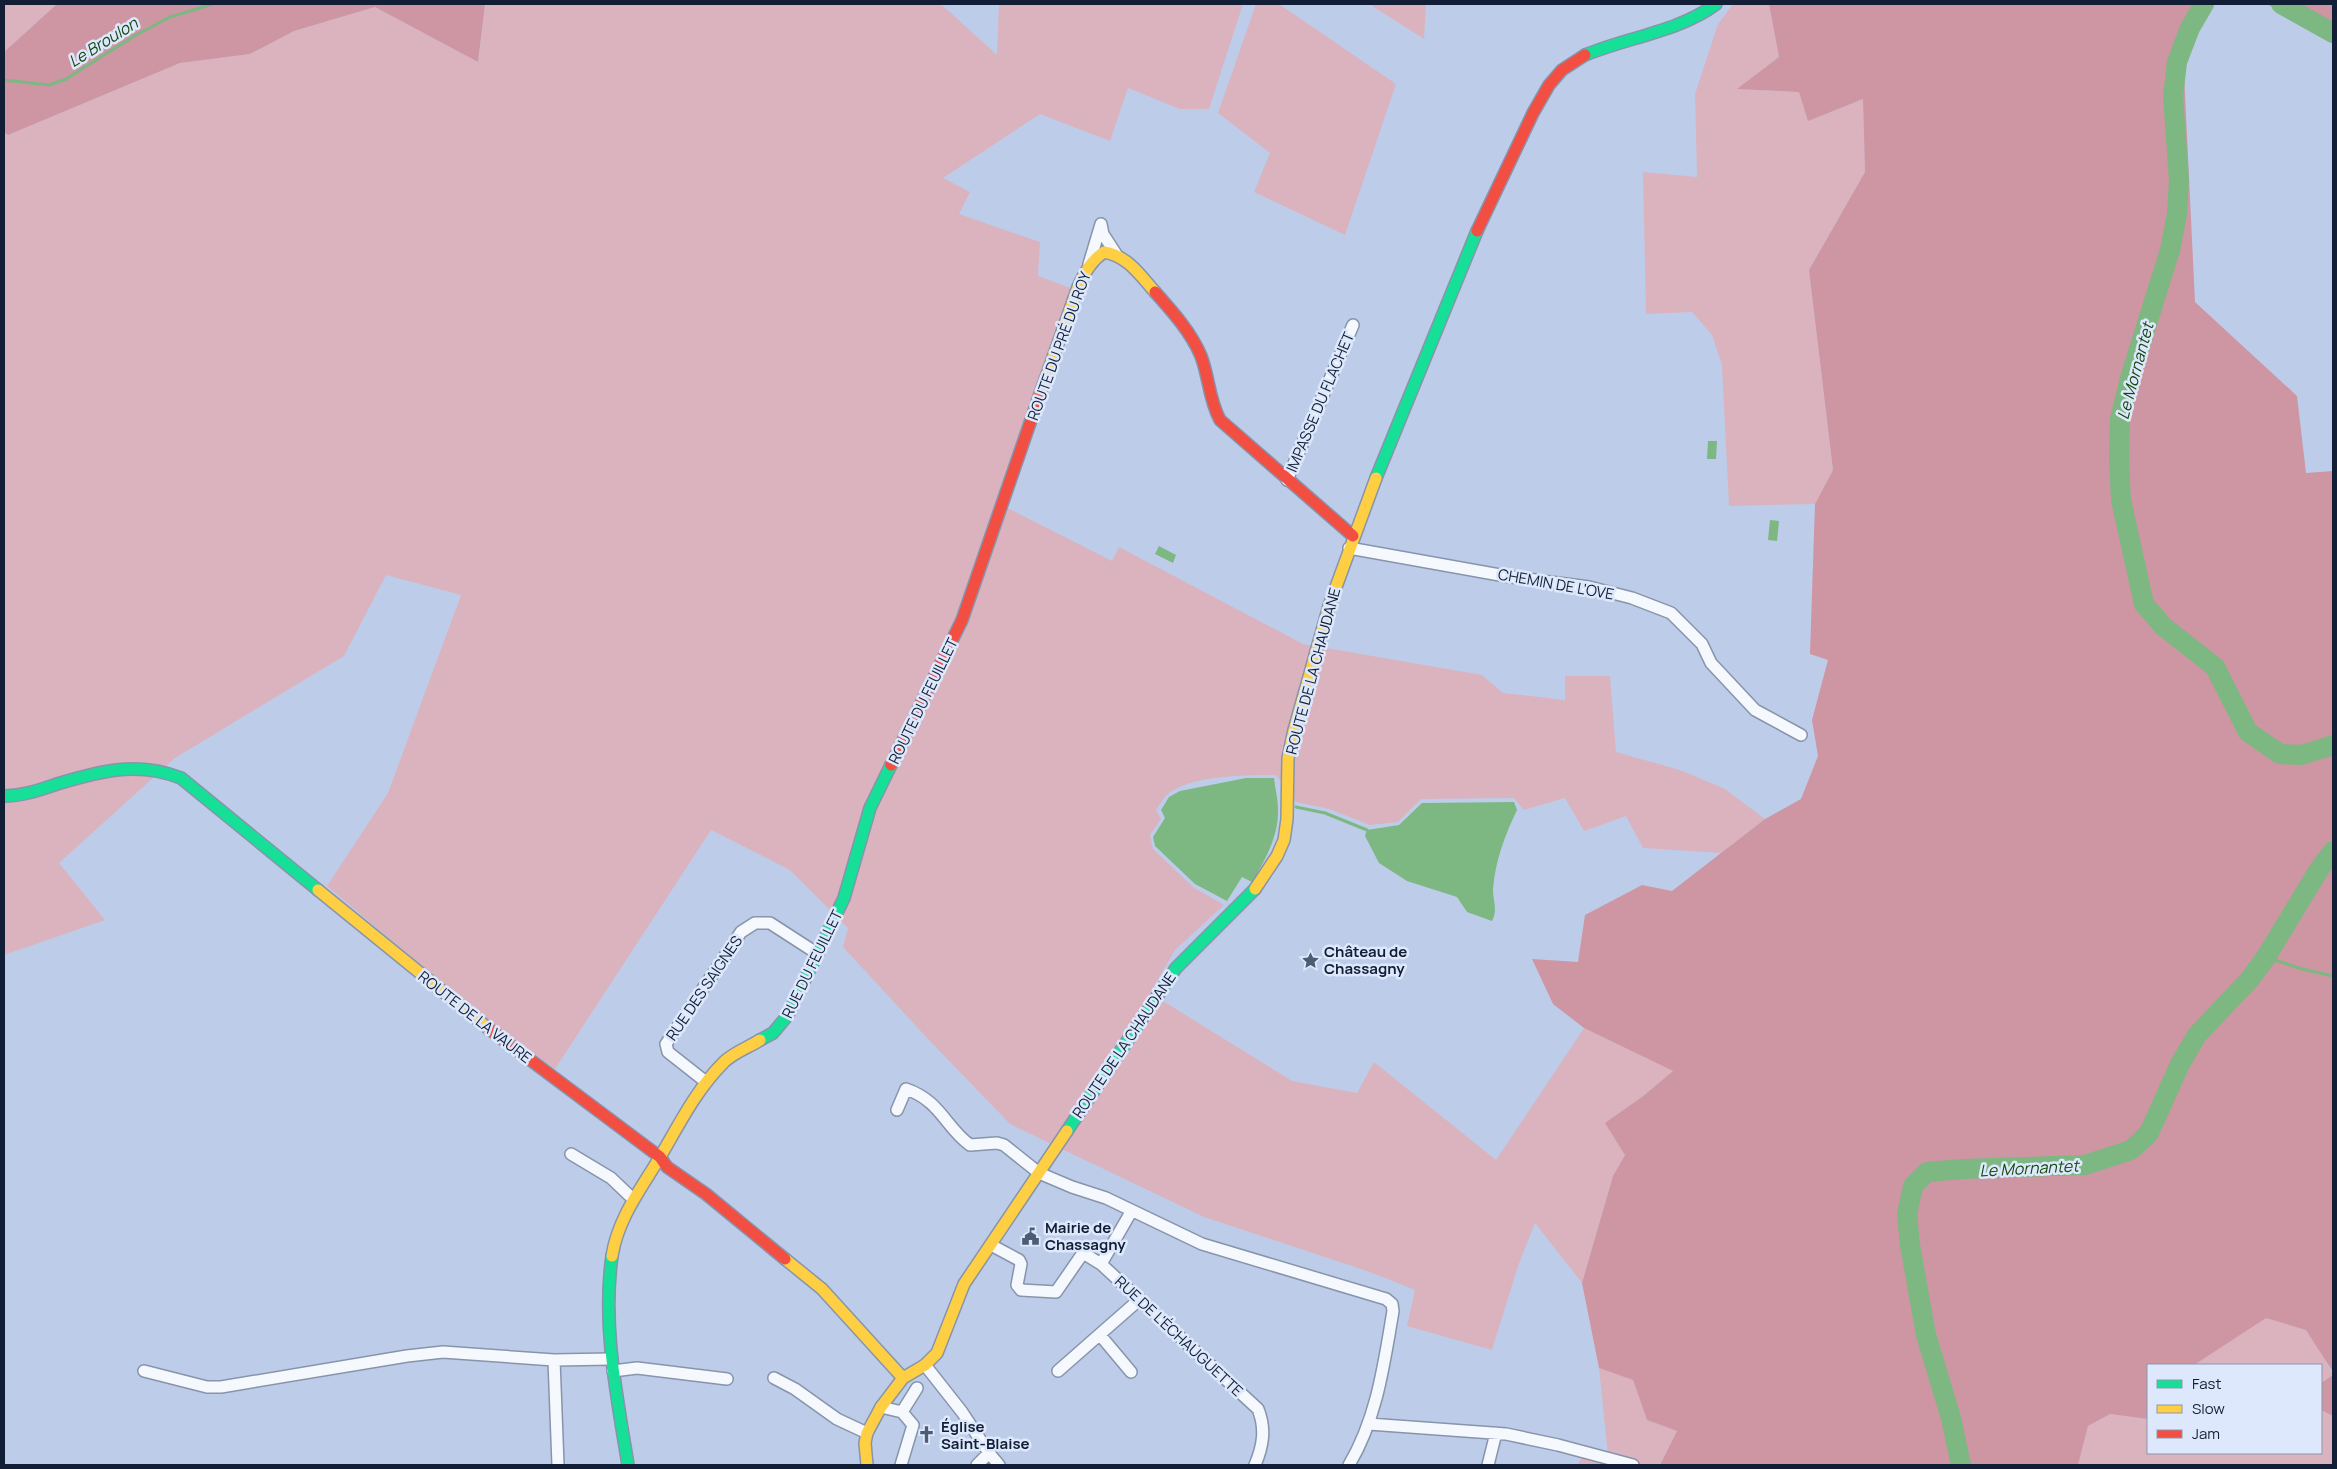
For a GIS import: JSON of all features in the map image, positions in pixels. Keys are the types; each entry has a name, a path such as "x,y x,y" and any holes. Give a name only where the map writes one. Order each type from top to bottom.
{"street":[{"name":"ROUTE DE LA CHAUDANE","path":"867,1465 865,1443 867,1433 882,1407 903,1378 925,1365 937,1353 961,1289 1150,1004 1176,968 1254,891 1277,856 1284,840 1287,819 1288,758 1294,730 1329,606 1353,536 1471,244 1508,161 1549,86 1562,70 1576,59 1592,51 1681,24 1701,15 1716,4"},
{"path":"1089,264 1101,224 1103,234 1116,254 1125,260 1184,328 1193,342 1201,358 1214,411 1220,420 1353,536"},
{"name":"ROUTE DU PRÉ DU ROY","path":"1004,503 1069,312 1089,264 1104,252 1116,254"},
{"name":"IMPASSE DU FLACHET","path":"1288,480 1354,324"},
{"name":"ROUTE DU FEUILLET","path":"844,898 870,808 962,620 1004,503"},
{"name":"CHEMIN DE L'OVE","path":"1349,548 1502,575 1589,587 1632,598 1671,613 1702,644 1710,663 1755,710 1802,734"},
{"name":"ROUTE DE LA VAURE","path":"4,796 18,796 122,768 157,769 176,776 204,795 464,1010 560,1084 660,1157 667,1167 706,1194 822,1289 903,1378"},
{"name":"RUE DU FEUILLET","path":"628,1465 613,1371 609,1325 611,1264 614,1243 633,1199 660,1157 688,1107 706,1082 725,1060 782,1026 844,898"},
{"name":"RUE DES SAIGNES","path":"706,1082 668,1052 666,1044 741,932 756,923 770,923 818,954"},
{"path":"898,1110 906,1090 923,1095 962,1140 970,1145 997,1143 1004,1145 1039,1172 1072,1188 1106,1198 1131,1212 1202,1244 1380,1297 1392,1304 1393,1311 1382,1373 1369,1424 1350,1465"},
{"path":"572,1154 611,1178 633,1199"},
{"path":"991,1245 1019,1260 1021,1264 1017,1285 1021,1290 1056,1292 1083,1253 1101,1264 1131,1212"},
{"name":"RUE DE L'ÉCHAUGUETTE","path":"1101,1264 1258,1409 1262,1418 1264,1438 1255,1465"},
{"path":"1058,1372 1140,1299"},
{"path":"1100,1335 1131,1372"},
{"path":"144,1371 207,1387 221,1387 406,1356 443,1352 554,1360 612,1358"},
{"path":"554,1360 558,1465"},
{"path":"925,1365 962,1412 989,1453 1000,1465"},
{"path":"613,1371 637,1368 727,1379"},
{"path":"774,1378 795,1389 837,1420 867,1433"},
{"path":"902,1412 917,1388"},
{"path":"882,1407 902,1412 913,1426 901,1465"},
{"path":"1369,1424 1496,1433 1558,1445 1633,1465"},
{"path":"1488,1465 1496,1433"},
{"path":"977,1465 989,1453"}],"shaded area":[{"path":"4,4 57,4 4,52"},
{"path":"57,4 485,4 478,62 375,7 294,31 250,54 180,63 8,135 4,132 4,52"},
{"path":"485,4 941,4 997,55 999,4 1243,4 1209,109 1180,109 1128,88 1110,141 1040,114 943,178 970,192 959,214 1040,242 1038,276 1073,289 996,502 1112,561 1119,547 1303,644 1482,675 1503,693 1565,700 1565,676 1610,676 1616,752 1680,770 1725,789 1765,819 1721,853 1643,848 1626,816 1584,831 1565,798 1524,810 1514,798 1421,799 1398,822 1370,825 1329,809 1296,802 1276,775 1220,777 1190,783 1168,794 1156,810 1161,819 1150,835 1153,849 1193,887 1224,905 1175,950 1150,993 1292,1081 1357,1093 1374,1062 1496,1160 1584,1028 1673,1071 1642,1097 1625,1155 1613,1176 1582,1283 1535,1223 1518,1266 1492,1350 1407,1326 1415,1290 1370,1272 1204,1217 1010,1124 843,947 848,928 790,870 711,830 555,1069 487,1021 327,886 388,793 461,595 386,575 344,656 175,758 59,863 105,920 4,955 4,132 8,135 180,63 250,54 294,31 375,7 478,62"},
{"path":"1256,4 1279,4 1396,84 1345,235 1254,192 1270,153 1218,113"},
{"path":"1369,4 1426,4 1424,39"},
{"path":"1733,4 1769,4 1779,57 1738,89 1799,92 1809,120 1863,99 1865,172 1809,270 1833,470 1815,504 1729,506 1722,365 1712,335 1692,312 1646,314 1643,172 1697,177 1695,94 1718,24"},
{"path":"1769,4 2195,4 2182,32 2195,302 2297,396 2306,473 2333,471 2333,1372 2306,1330 2266,1318 2196,1364 2147,1364 2147,1419 2110,1414 2088,1426 2078,1465 1660,1465 1677,1431 1647,1420 1633,1380 1599,1368 1582,1283 1613,1176 1625,1155 1605,1123 1642,1097 1673,1071 1584,1028 1553,1004 1532,959 1578,962 1585,915 1642,885 1672,891 1765,819 1801,799 1818,756 1812,720 1828,660 1810,654 1815,504 1833,470 1809,270 1865,172 1863,99 1808,121 1799,92 1737,89 1779,57"},
{"path":"2266,4 2333,4 2333,33"},
{"path":"1708,441 1717,441 1716,459 1707,459"},
{"path":"1770,520 1779,521 1777,541 1768,540"},
{"path":"1159,546 1176,555 1173,563 1155,554"},
{"path":"1246,778 1274,778 1278,819 1274,838 1252,882 1242,877 1227,901 1195,884 1155,846 1153,837 1165,818 1161,810 1169,797 1180,791"},
{"path":"1514,802 1517,810 1505,839 1496,869 1493,890 1495,913 1492,921 1467,912 1457,897 1407,881 1379,863 1365,836 1367,830 1399,825 1422,803"},
{"path":"2266,1317 2306,1330 2319,1348 2333,1375 2322,1382 2322,1364 2196,1364"},
{"path":"1599,1368 1633,1380 1647,1420 1677,1431 1660,1465 1609,1465"},
{"path":"2333,1375 2333,1416 2322,1410 2322,1382"},
{"path":"2322,1410 2333,1416 2333,1465 2078,1465 2088,1426 2110,1414 2147,1419 2147,1454 2322,1454"},
{"path":"1582,1457 1609,1465 1578,1465"}],"waterway":[{"name":"Le Broulon","path":"4,80 49,85 66,79 136,35 170,17 213,4"},
{"name":"Le Mornantet","path":"2204,4 2190,28 2177,62 2173,97 2179,179 2177,214 2170,250 2130,378 2120,419 2121,500 2144,604 2164,627 2215,667 2248,732 2280,754 2301,755 2333,745"},
{"name":"Le Mornantet","path":"2281,4 2333,33"},
{"path":"1296,807 1325,813 1367,830"},
{"name":"Le Mornantet","path":"1961,1465 1951,1418 1926,1335 1910,1245 1907,1214 1913,1186 1927,1172 2085,1165 2131,1150 2149,1133 2180,1064 2197,1035 2250,979 2266,957 2320,868 2333,851"},
{"path":"2266,957 2302,969 2333,976"}],"traffic: fast":[{"path":"1585,55 1669,28 1716,4"},
{"path":"1376,478 1477,231"},
{"path":"760,1040 773,1033 788,1015 844,898 870,808 891,765"},
{"path":"4,796 31,792 104,772 134,769 165,773 181,778 318,890"},
{"path":"1067,1131 1176,968 1255,889"},
{"path":"612,1256 609,1282 610,1335 615,1387 628,1465"}],"traffic: slow":[{"path":"1040,394 1078,287 1083,276 1099,255 1104,252 1127,262 1155,292"},
{"path":"1255,889 1277,856 1284,840 1287,819 1288,758 1294,730 1329,606 1376,478"},
{"path":"318,890 489,1029"},
{"path":"612,1256 619,1229 631,1204 697,1095 728,1059 760,1040"},
{"path":"867,1465 865,1443 867,1433 881,1407 903,1378 925,1365 937,1353 964,1284 1067,1131"},
{"path":"785,1259 822,1289 903,1378"}],"traffic: jam":[{"path":"1477,231 1533,113 1549,85 1562,70 1585,55"},
{"path":"1155,292 1181,322 1197,347 1204,364 1214,405 1220,420 1353,536"},
{"path":"891,765 962,620 1040,394"},
{"path":"489,1029 660,1157 667,1167 706,1194 785,1259"}],"place":[{"name":"Château de Chassagny","path":"1310,960"},
{"name":"Mairie de Chassagny","path":"1031,1236"},
{"name":"Église Saint-Blaise","path":"927,1435"}]}
